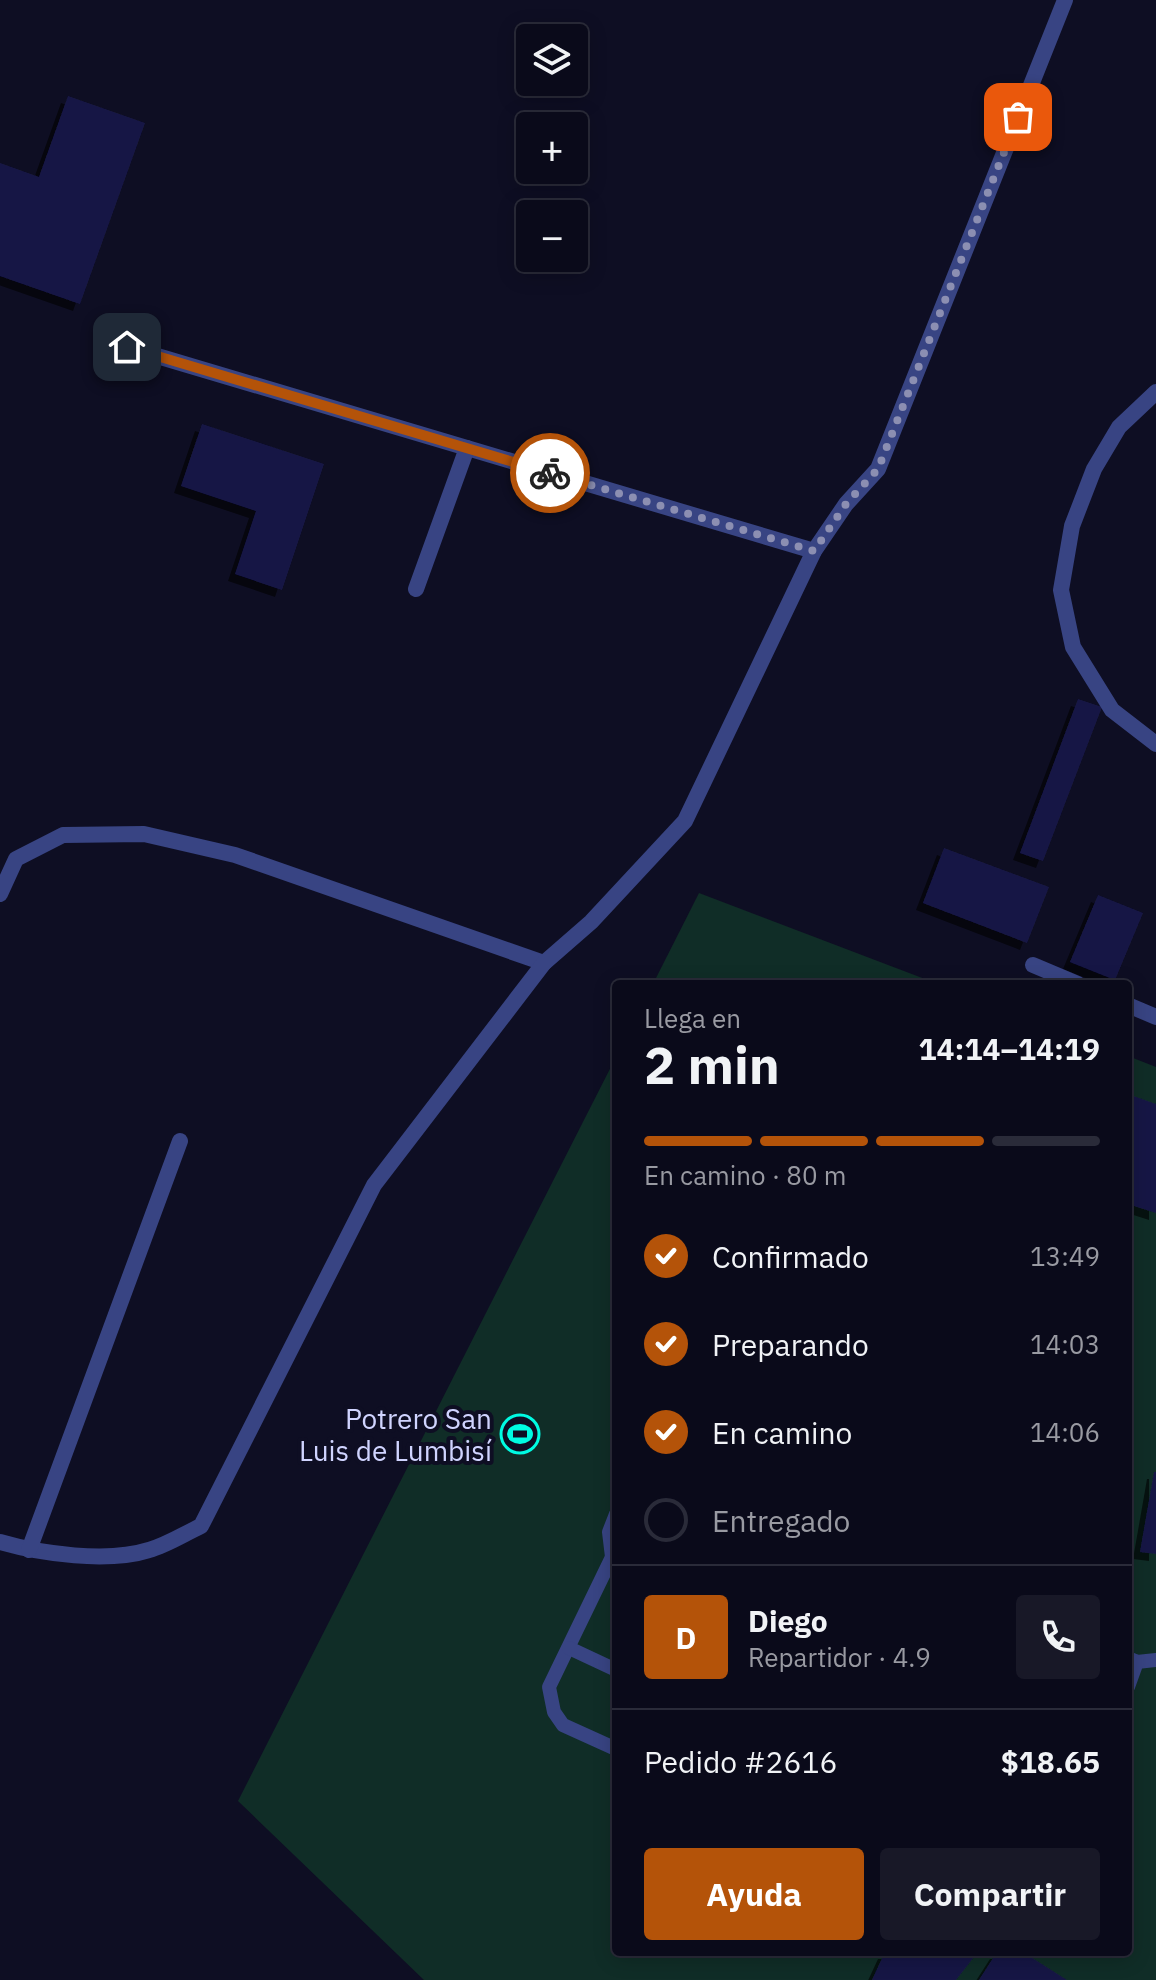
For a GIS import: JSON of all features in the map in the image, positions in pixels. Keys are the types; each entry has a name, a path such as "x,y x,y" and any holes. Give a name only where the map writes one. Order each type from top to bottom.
{"street":[{"path":"0,1542 29,1550 103,1557 149,1550 201,1526 374,1185 544,963 591,922 685,821 814,551 846,504 878,469 1065,0"},
{"path":"127,347 814,551"},
{"path":"1156,392 1119,427 1094,469 1072,526 1061,590 1073,647 1112,710 1156,744"},
{"path":"416,589 467,448"},
{"path":"0,894 16,859 63,835 144,834 235,855 544,963"},
{"path":"1033,965 1069,980"},
{"path":"1132,1007 1156,1017"},
{"path":"29,1550 180,1141"}],"lane":[{"path":"612,1524 609,1532 612,1548"},
{"path":"612,1563 549,1687 554,1712 563,1725 612,1747"},
{"path":"569,1648 612,1668"},
{"path":"1132,1660 1156,1660"}],"green space":[{"path":"699,893 927,980 655,980"},
{"name":"Potrero San Luis de Lumbisí","path":"1132,1058 1156,1067 1156,1980 424,1980 238,1801 612,1065 612,1956 1132,1956"}],"building":[{"path":"68,96 145,123 80,304 0,276 0,163 39,177"},
{"path":"202,424 324,464 282,590 235,574 256,511 181,486"},
{"path":"1078,699 1102,707 1043,861 1020,853"},
{"path":"944,848 1049,887 1027,943 923,903"},
{"path":"1098,895 1143,913 1115,980 1070,962"},
{"path":"1132,1095 1156,1104 1156,1213 1132,1205"},
{"path":"1156,1472 1156,1554 1140,1552"},
{"path":"883,1956 975,1956 956,1980 872,1980"},
{"path":"994,1956 1029,1956 1067,1980 979,1980"}],"way so far":[{"path":"550,473 814,551 846,504 878,469 1018,117"}],"place":[{"name":"Potrero San Luis de Lumbisí","path":"520,1434"}],"route":[{"path":"127,347 550,473"}]}
